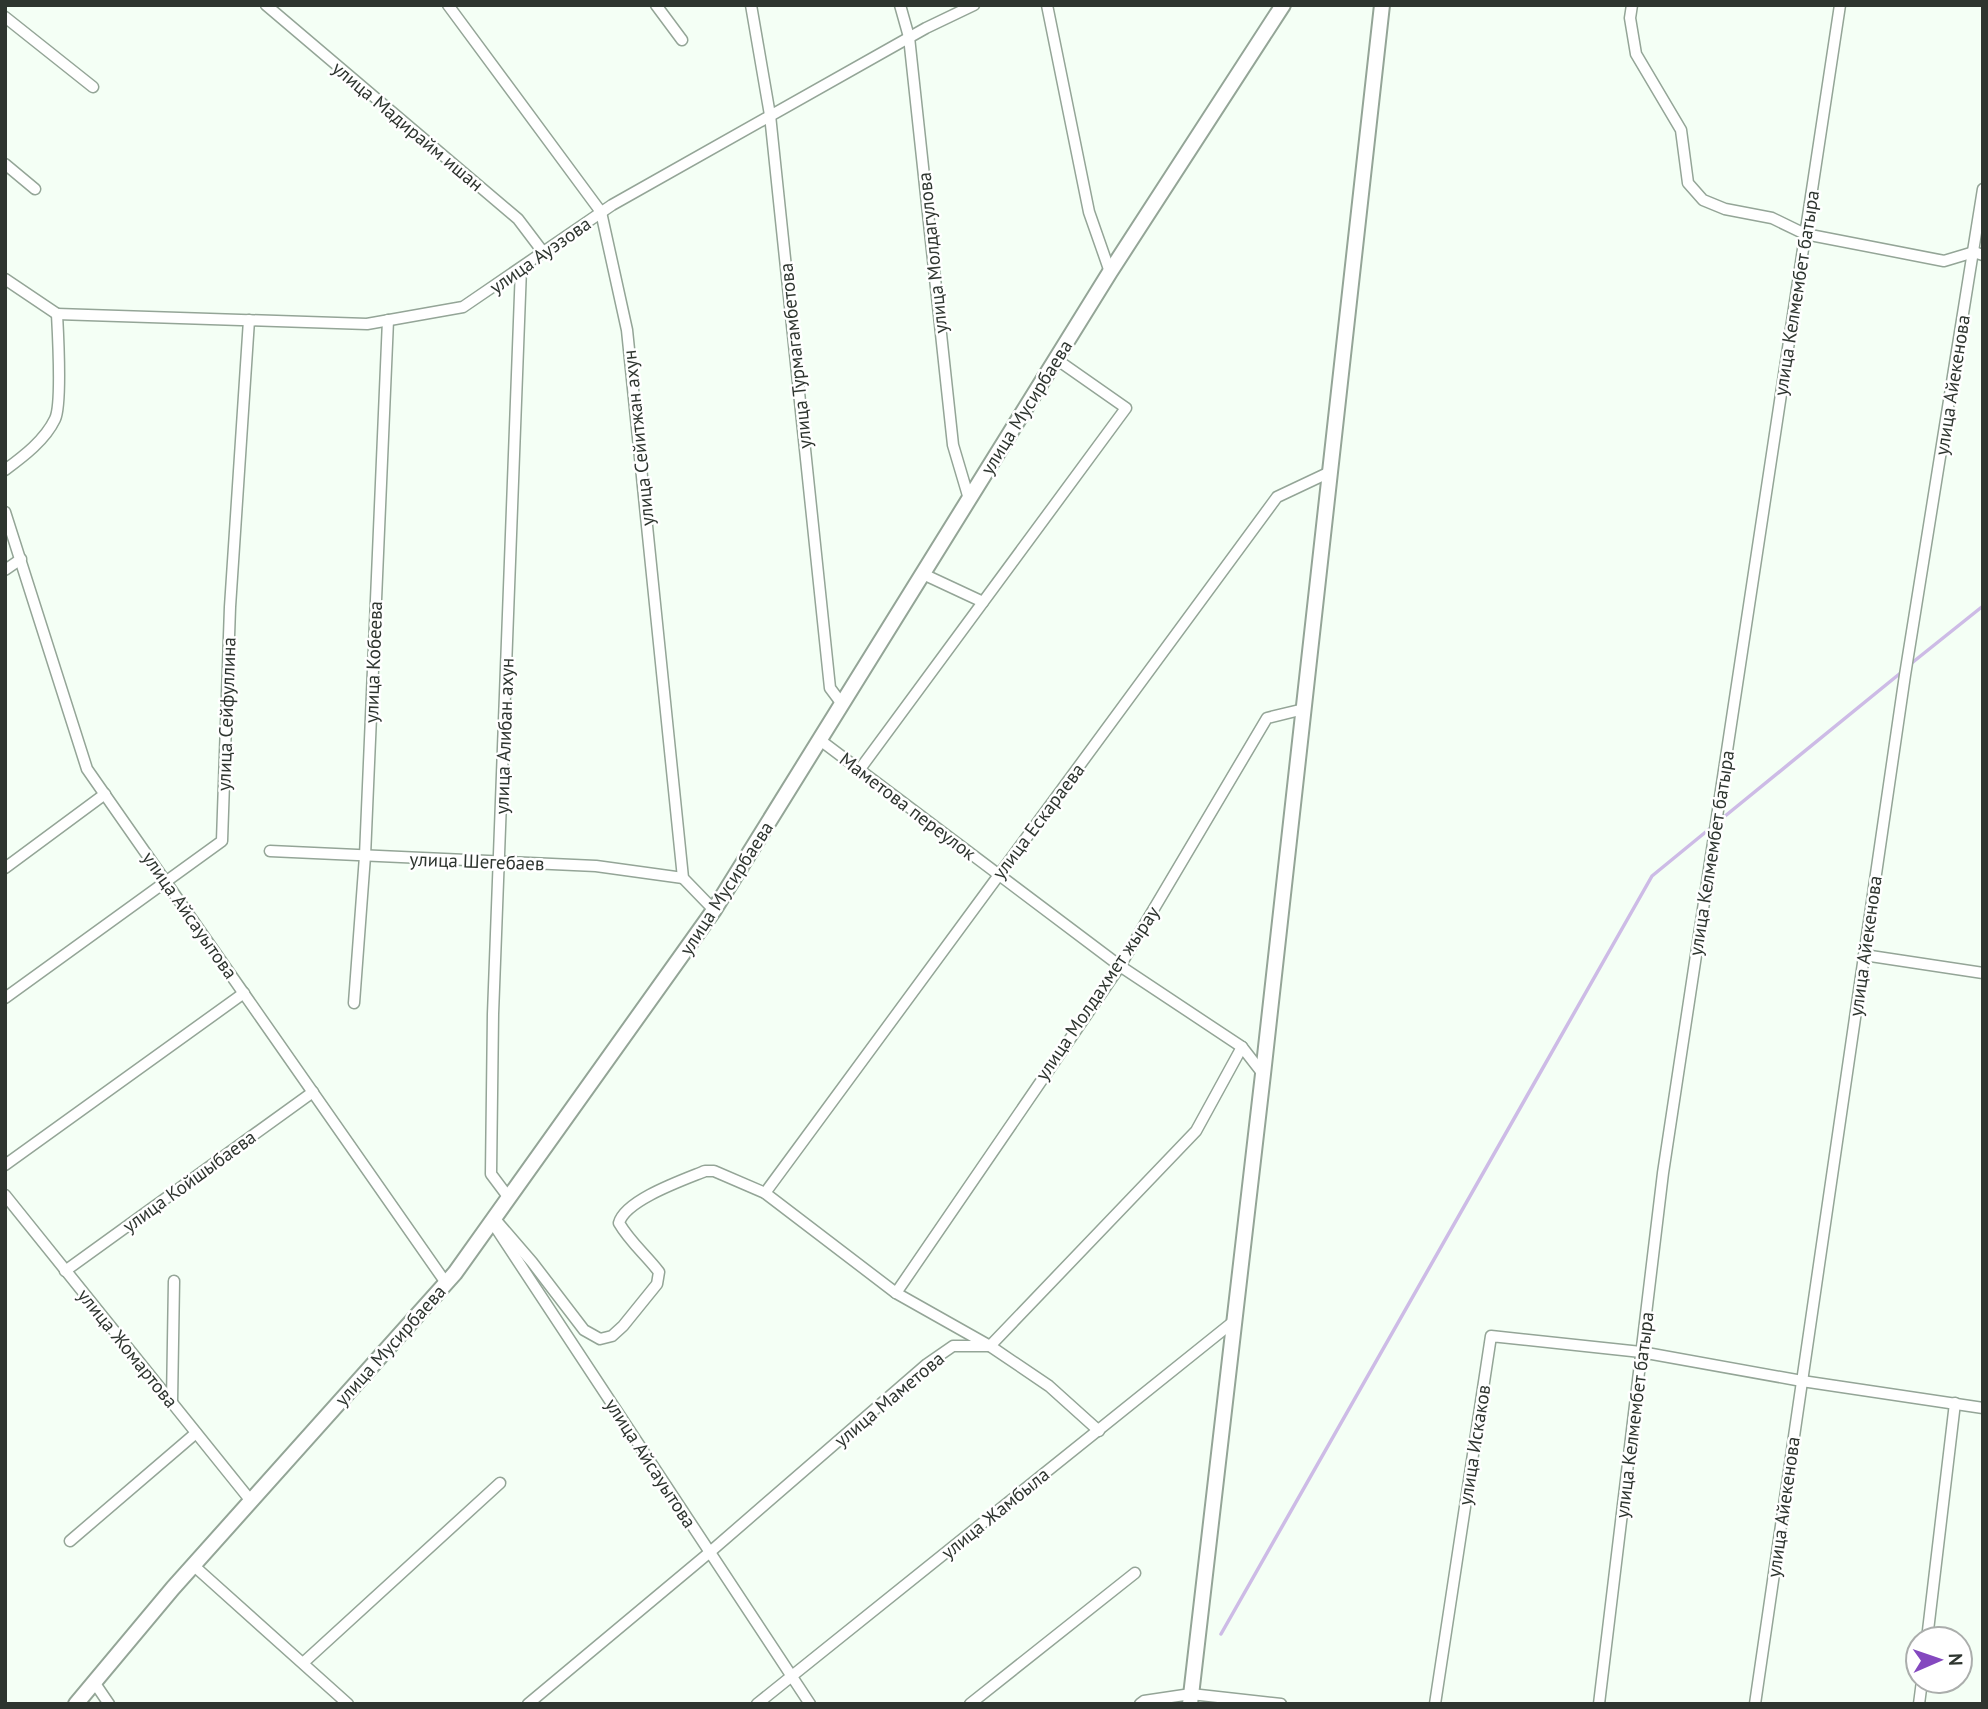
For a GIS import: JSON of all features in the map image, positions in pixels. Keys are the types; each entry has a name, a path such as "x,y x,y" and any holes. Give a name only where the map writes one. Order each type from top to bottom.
{"street":[{"name":"улица Сейитжан ахун","path":"448,5 601,212 627,330 683,878"},
{"path":"656,5 682,40"},
{"name":"улица Турмагамбетова","path":"751,5 770,115 830,688 842,704"},
{"name":"улица Молдагулова","path":"900,5 909,37 953,445 969,499"},
{"name":"улица Ауэзова","path":"57,314 367,324 463,307 601,212 909,37 974,5"},
{"path":"1047,5 1089,212 1110,272"},
{"name":"улица Мусирбаева","path":"76,1704 194,1564 446,1283 509,1198 714,909 1110,272 1283,5"},
{"path":"1190,1699 1263,1074 1382,5"},
{"path":"1632,5 1630,19 1636,54 1681,131 1688,183 1703,200 1725,209 1772,218 1805,234 1944,261 1978,254"},
{"name":"улица Келмембет батыра","path":"1599,1704 1663,1173 1840,5"},
{"name":"улица Мадирайм ишан","path":"270,7 518,219 543,252"},
{"path":"5,17 93,88"},
{"path":"5,164 35,189"},
{"name":"улица Айекенова","path":"1755,1704 1905,675 1978,254 1983,189"},
{"name":"улица Алибан ахун","path":"509,1198 491,1174 493,1014 521,268"},
{"path":"5,279 57,314 59,351 56,418 30,452 5,470"},
{"name":"улица Сейфуллина","path":"5,998 222,841 230,607 249,320"},
{"name":"улица Кобеева","path":"354,1003 365,856 388,320"},
{"path":"860,769 1126,408 1056,359"},
{"name":"улица Ескараева","path":"765,1193 1278,497 1330,472"},
{"name":"улица Айсауытова","path":"5,512 87,769 446,1283"},
{"path":"5,570 21,559"},
{"path":"923,574 983,602"},
{"name":"улица Молдахмет жырау","path":"895,1293 1120,966 1267,719 1304,709"},
{"name":"Маметова переулок","path":"820,740 1120,966 1242,1046 1263,1074"},
{"path":"5,868 105,794"},
{"name":"улица Шегебаев","path":"270,851 596,866 683,878"},
{"path":"683,878 714,909"},
{"path":"1864,955 1983,973"},
{"path":"5,1165 244,993"},
{"path":"990,1346 1196,1131 1242,1046"},
{"name":"улица Койшыбаева","path":"65,1271 313,1092"},
{"path":"493,1220 540,1272 584,1331 600,1339 612,1336 623,1326 657,1284 659,1272 628,1238 619,1223 620,1216 631,1207 705,1171 714,1171 765,1193 895,1293 990,1346 1049,1386 1099,1431"},
{"name":"улица Жомартова","path":"5,1195 251,1500"},
{"name":"улица Айсауытова","path":"493,1220 810,1704"},
{"path":"172,1403 174,1281"},
{"name":"улица Жамбыла","path":"757,1704 1233,1322"},
{"name":"улица Искаков","path":"1434,1704 1491,1336 1642,1352"},
{"name":"улица Маметова","path":"528,1704 927,1364 953,1346 990,1346"},
{"path":"1642,1352 1802,1381 1983,1408"},
{"path":"1929,1625 1955,1403"},
{"path":"71,1541 196,1433"},
{"path":"303,1663 500,1483"},
{"path":"194,1564 348,1704"},
{"path":"970,1704 1135,1573"},
{"path":"94,1682 109,1704"},
{"path":"1140,1704 1144,1701 1190,1699 1281,1704"}],"waterway":[{"path":"1908,666 1983,606"},
{"path":"1719,821 1903,671"},
{"path":"1221,1634 1652,876 1713,826"}]}
